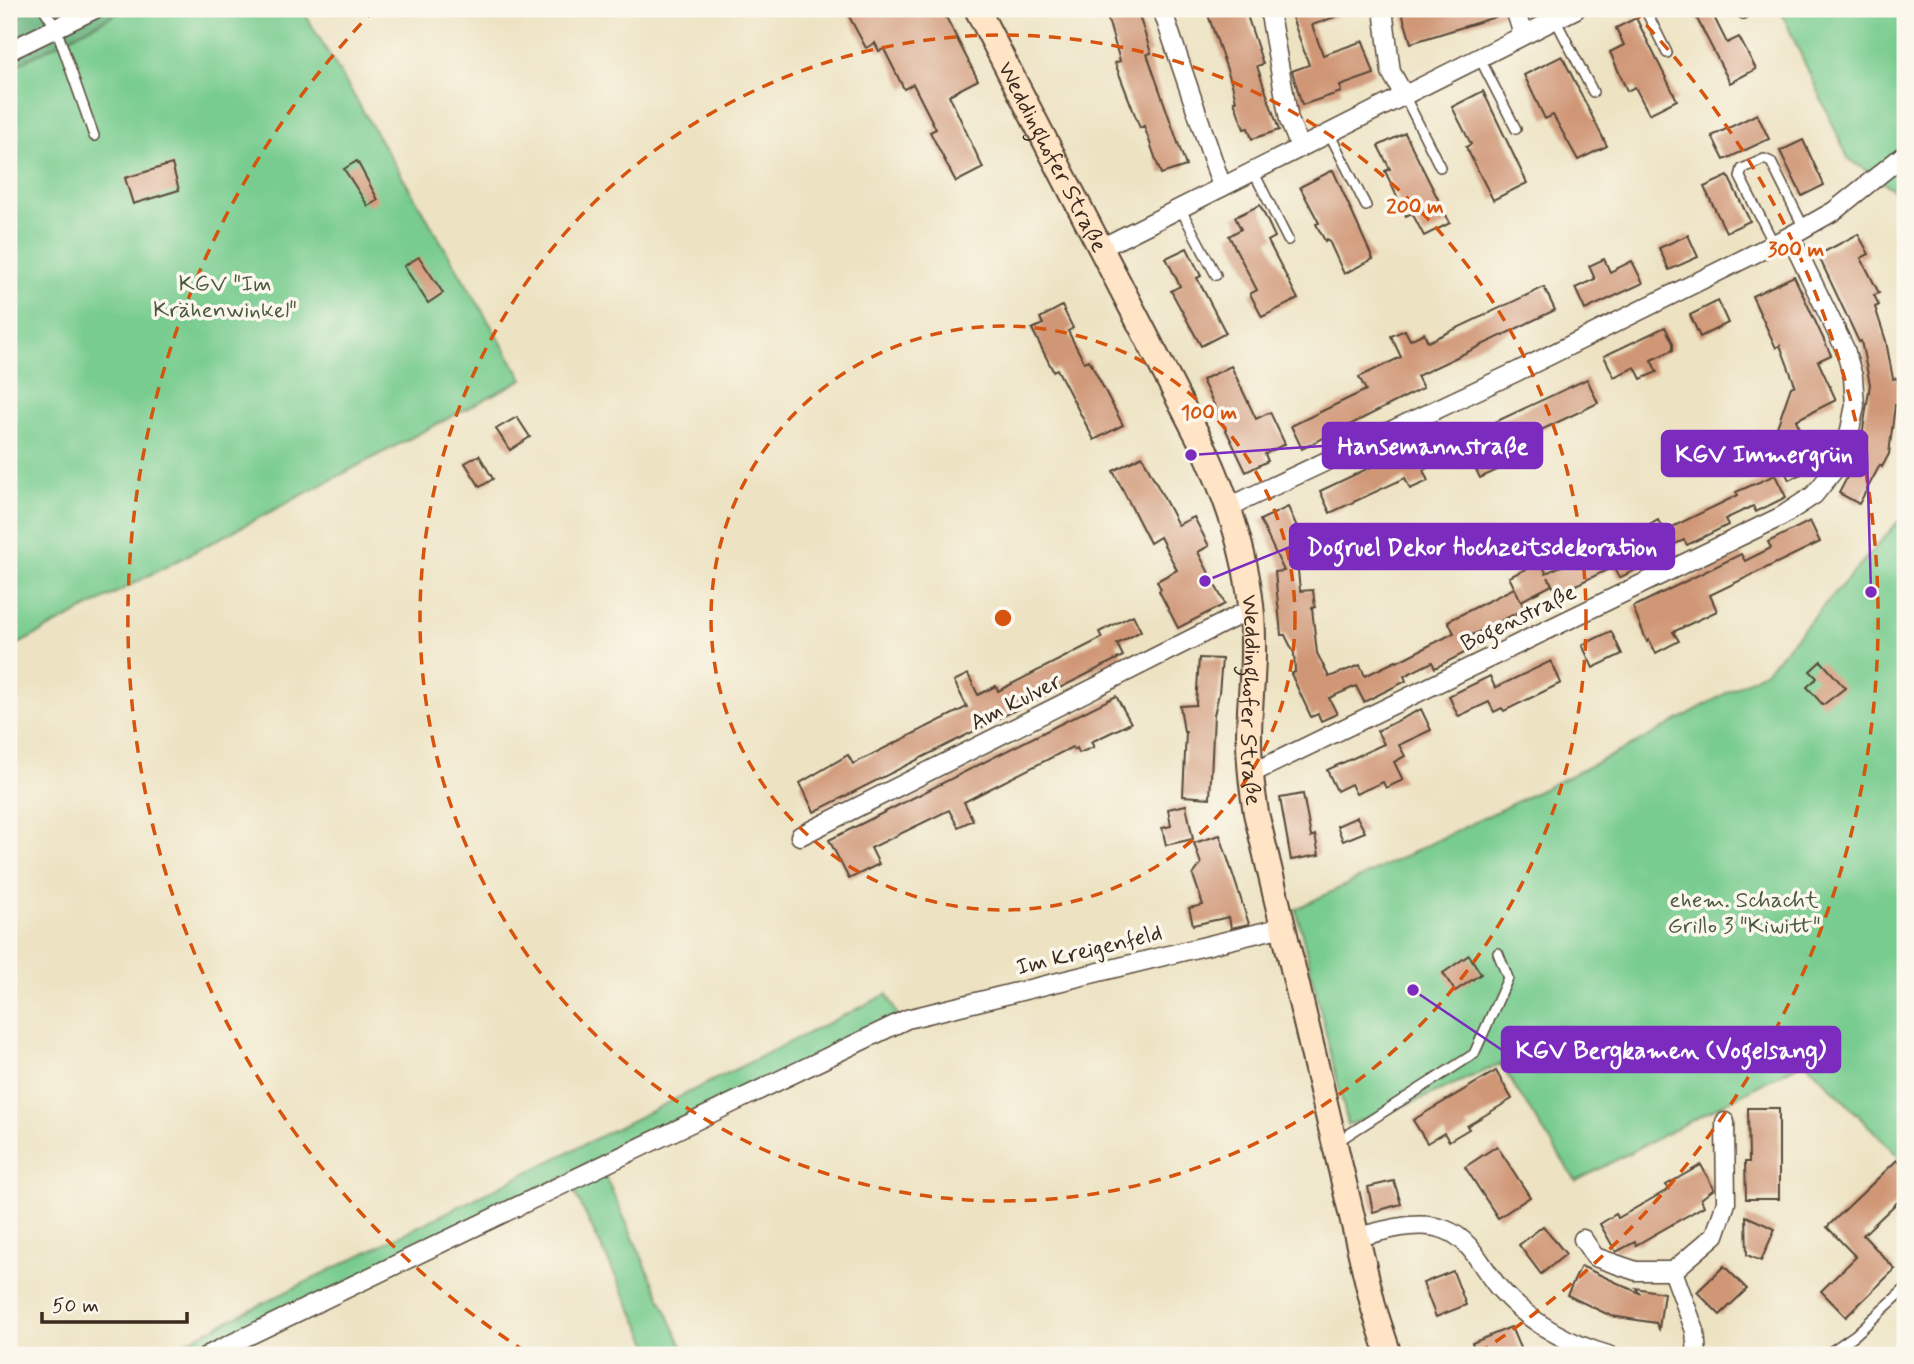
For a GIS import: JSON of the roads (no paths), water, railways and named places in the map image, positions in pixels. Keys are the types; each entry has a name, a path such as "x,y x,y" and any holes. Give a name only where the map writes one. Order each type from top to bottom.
{"street":[{"path":"9,51 95,9"},
{"name":"Weddinghofer Straße","path":"977,9 1205,450 1229,508 1244,561 1251,610 1253,642 1249,739 1250,774 1256,813 1374,1309 1389,1355"},
{"path":"1162,9 1222,187"},
{"path":"1269,9 1289,120 1300,147"},
{"path":"1383,9 1391,72 1404,95"},
{"path":"1515,9 1523,35"},
{"path":"1101,248 1576,9"},
{"path":"1229,508 1516,372 1797,232 1834,211 1905,154"},
{"name":"Bogenstraße","path":"1250,774 1782,516 1814,495 1835,469 1848,440 1855,405 1853,377 1845,349 1797,232"},
{"name":"Am Kulver","path":"800,836 1251,610"},
{"name":"Im Kreigenfeld","path":"208,1355 907,1018 1283,927"},
{"path":"1583,1240 1595,1257 1636,1271 1673,1271 1715,1235 1726,1203 1725,1122"},
{"path":"1357,1237 1407,1226 1434,1227 1448,1231 1471,1250 1517,1308 1559,1336 1584,1348 1608,1355"},
{"path":"1673,1271 1695,1331 1697,1355"}],"lane":[{"path":"44,9 56,28 94,136"},
{"path":"1644,9 1668,53"},
{"path":"1555,19 1593,92"},
{"path":"1479,57 1516,129"},
{"path":"1404,95 1440,167"},
{"path":"1329,133 1366,206"},
{"path":"1774,244 1740,177 1742,169 1764,159 1771,162 1797,232"},
{"path":"1253,172 1288,240"},
{"path":"1180,208 1216,275"},
{"path":"1335,1144 1474,1054 1508,978 1498,953"},
{"path":"1826,1355 1855,1335 1905,1289"}],"place":[{"name":"Hansemannstraße","path":"1191,455"},
{"name":"Dogruel Dekor Hochzeitsdekoration","path":"1205,581"},
{"name":"KGV Immergrün","path":"1871,592"},
{"name":"KGV Bergkamen (Vogelsang)","path":"1413,990"}],"park label":[{"name":"KGV \"Im Krähenwinkel\"","path":"225,296"},
{"name":"ehem. Schacht Grillo 3 \"Kiwitt\"","path":"1744,912"}]}
